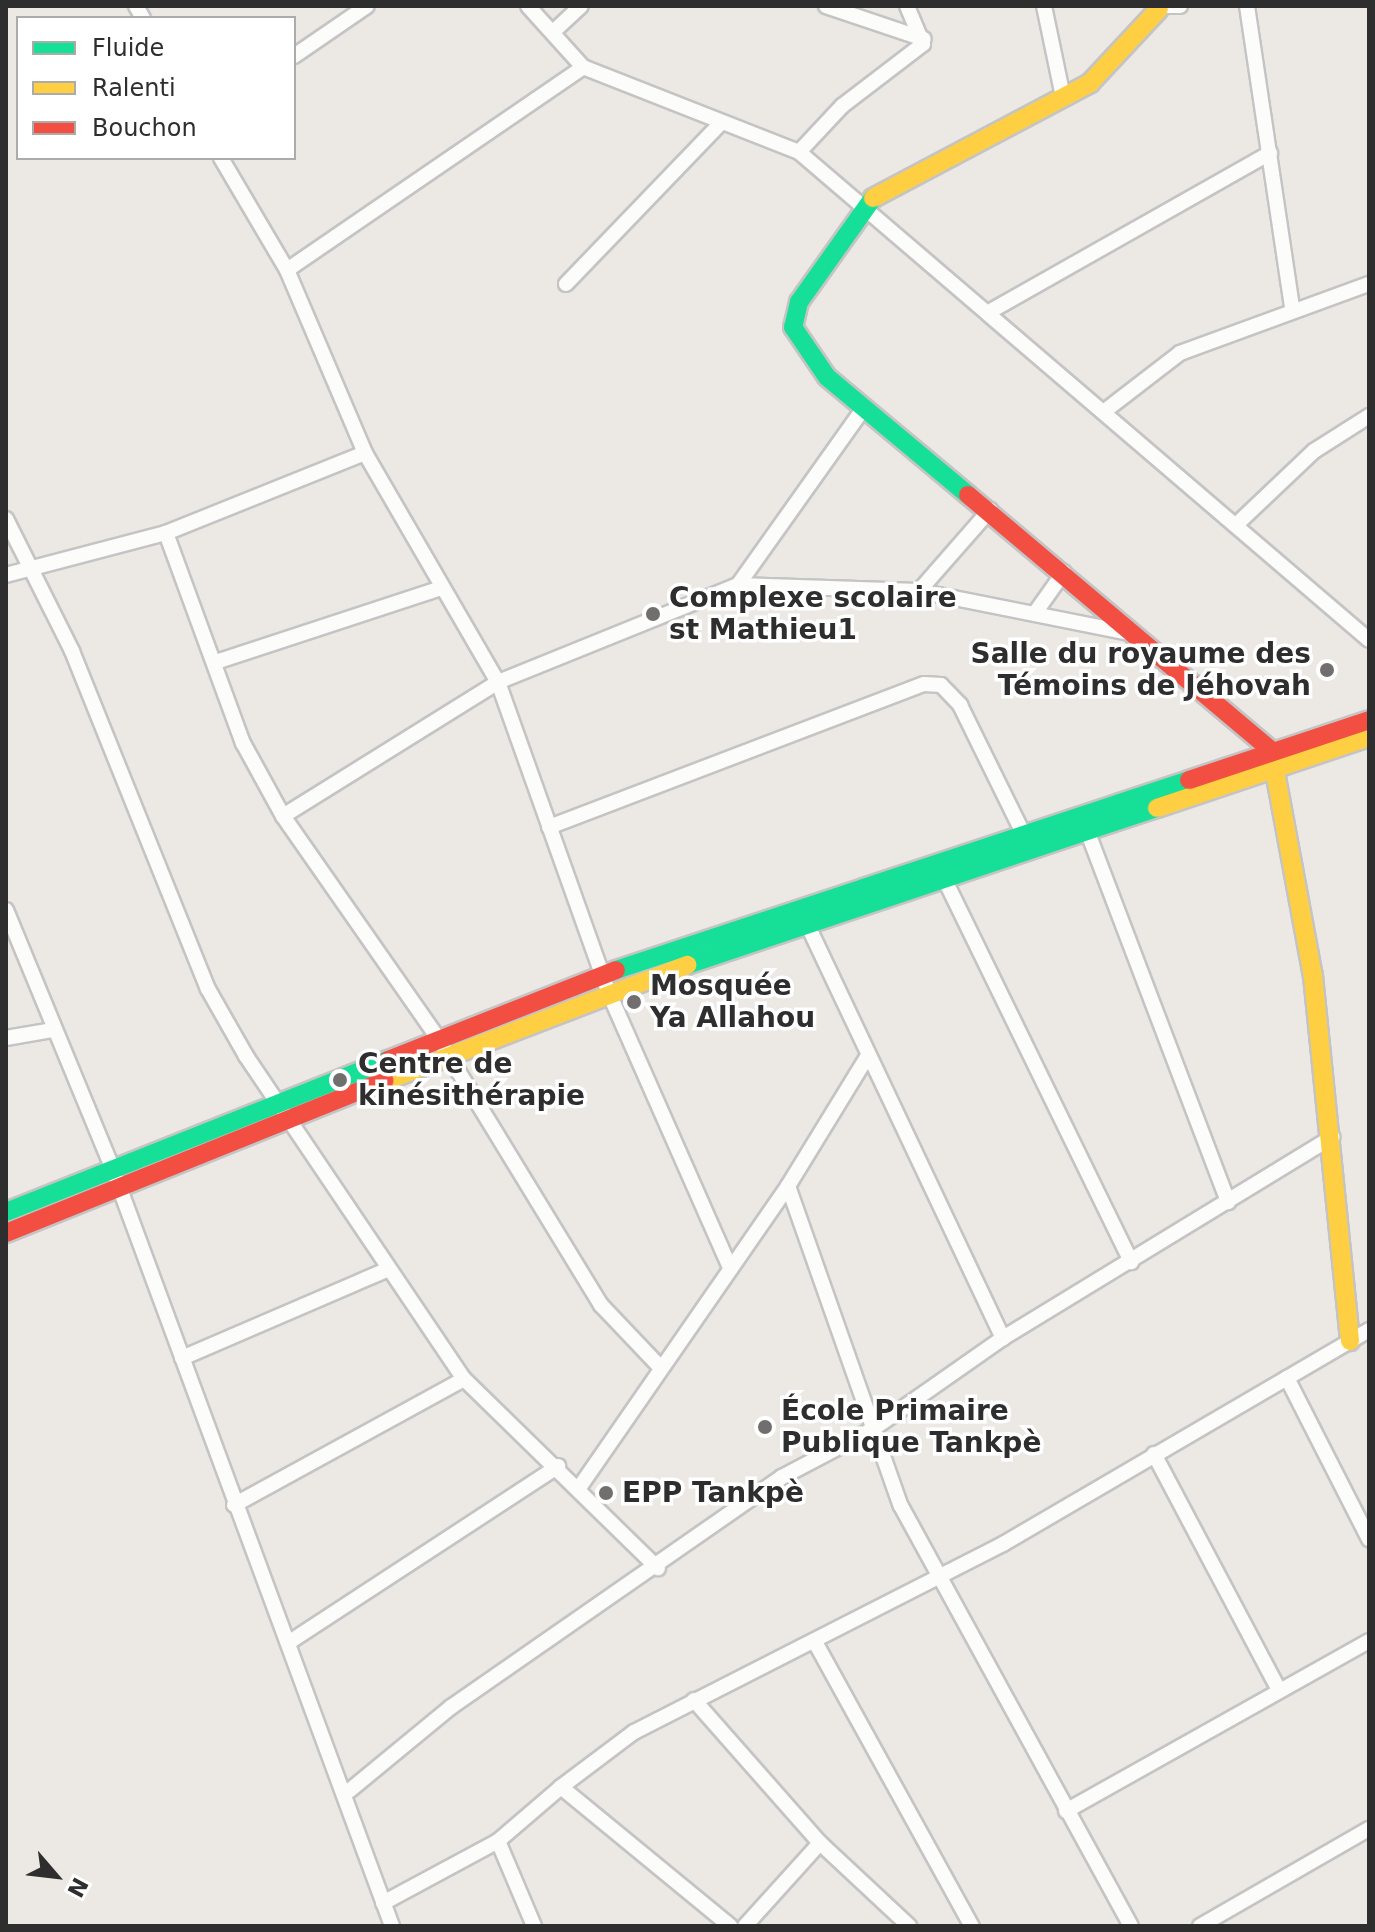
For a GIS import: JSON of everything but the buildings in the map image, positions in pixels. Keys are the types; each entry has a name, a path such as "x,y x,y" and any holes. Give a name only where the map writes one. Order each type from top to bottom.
{"main road":[{"path":"1157,8 1110,67 1063,97 862,204 799,302 793,327 811,360 864,408 1141,635 1277,762 1332,1137 1350,1341"},
{"path":"6,1233 119,1192 438,1038 942,874 1088,833 1277,762 1369,720"},
{"path":"6,1212 113,1170 446,1056 605,983 809,928 1025,837 1369,737"}],"street":[{"path":"296,55 367,6"},
{"path":"528,6 583,67 719,125 799,152 1106,410 1369,640"},
{"path":"553,32 581,6"},
{"path":"826,6 924,39"},
{"path":"907,6 924,39"},
{"path":"1044,6 1063,97"},
{"path":"1157,8 1180,6"},
{"path":"1247,6 1292,307"},
{"path":"799,152 924,39"},
{"path":"287,270 583,67"},
{"path":"566,284 719,125"},
{"path":"989,312 1270,153"},
{"path":"222,160 287,270 365,453 498,682 605,983 730,1268"},
{"path":"1106,410 1180,353 1292,307 1369,284"},
{"path":"738,585 864,408"},
{"path":"1236,525 1314,451 1369,416"},
{"path":"6,575 33,565 166,533 365,453"},
{"path":"919,591 990,510"},
{"path":"6,519 33,565 208,989 288,1112 384,1271 464,1379 581,1485 658,1568"},
{"path":"166,533 216,662 243,743 283,816 438,1038 446,1056 601,1305 661,1368"},
{"path":"1035,613 1064,572"},
{"path":"283,816 498,682 738,585 919,591 1141,635"},
{"path":"216,662 441,588"},
{"path":"549,827 924,684 941,685 960,705 1025,837"},
{"path":"1088,833 1228,1202"},
{"path":"942,874 1131,1262"},
{"path":"6,910 113,1170 234,1505 349,1791 392,1926"},
{"path":"809,928 867,1057 1003,1338"},
{"path":"6,1038 53,1030"},
{"path":"581,1485 788,1186 867,1057"},
{"path":"349,1791 451,1707 658,1568 782,1477 873,1429 1003,1338 1332,1137"},
{"path":"788,1186 901,1506 1131,1926"},
{"path":"182,1358 384,1271"},
{"path":"383,1903 498,1841 561,1787 634,1732 940,1577 1369,1330"},
{"path":"1287,1378 1369,1539"},
{"path":"234,1505 464,1379"},
{"path":"1154,1454 1278,1688"},
{"path":"288,1643 558,1466"},
{"path":"1066,1811 1278,1688 1369,1641"},
{"path":"815,1642 972,1926"},
{"path":"694,1700 820,1843 909,1926"},
{"path":"561,1787 730,1926"},
{"path":"1200,1926 1368,1833"},
{"path":"498,1841 534,1926"},
{"path":"745,1926 820,1843"}],"traffic: fast":[{"path":"873,198 799,302 793,327 827,377 968,495"},
{"path":"616,970 1189,780"},
{"path":"687,965 1157,808"},
{"path":"6,1212 388,1060"}],"traffic: slow":[{"path":"873,198 1090,83 1159,9"},
{"path":"1157,808 1369,737"},
{"path":"1271,750 1313,976 1350,1341"},
{"path":"385,1081 687,965"}],"traffic: jam":[{"path":"968,495 1271,750"},
{"path":"1189,780 1369,720"},
{"path":"388,1060 616,970"},
{"path":"6,1233 385,1081"}],"place":[{"name":"Complexe scolaire st Mathieu1","path":"653,614"},
{"name":"Salle du royaume des Témoins de Jéhovah","path":"1327,670"},
{"name":"Mosquée Ya Allahou","path":"634,1002"},
{"name":"Centre de kinésithérapie","path":"340,1080"},
{"name":"École Primaire Publique Tankpè","path":"765,1427"},
{"name":"EPP Tankpè","path":"606,1493"}]}
